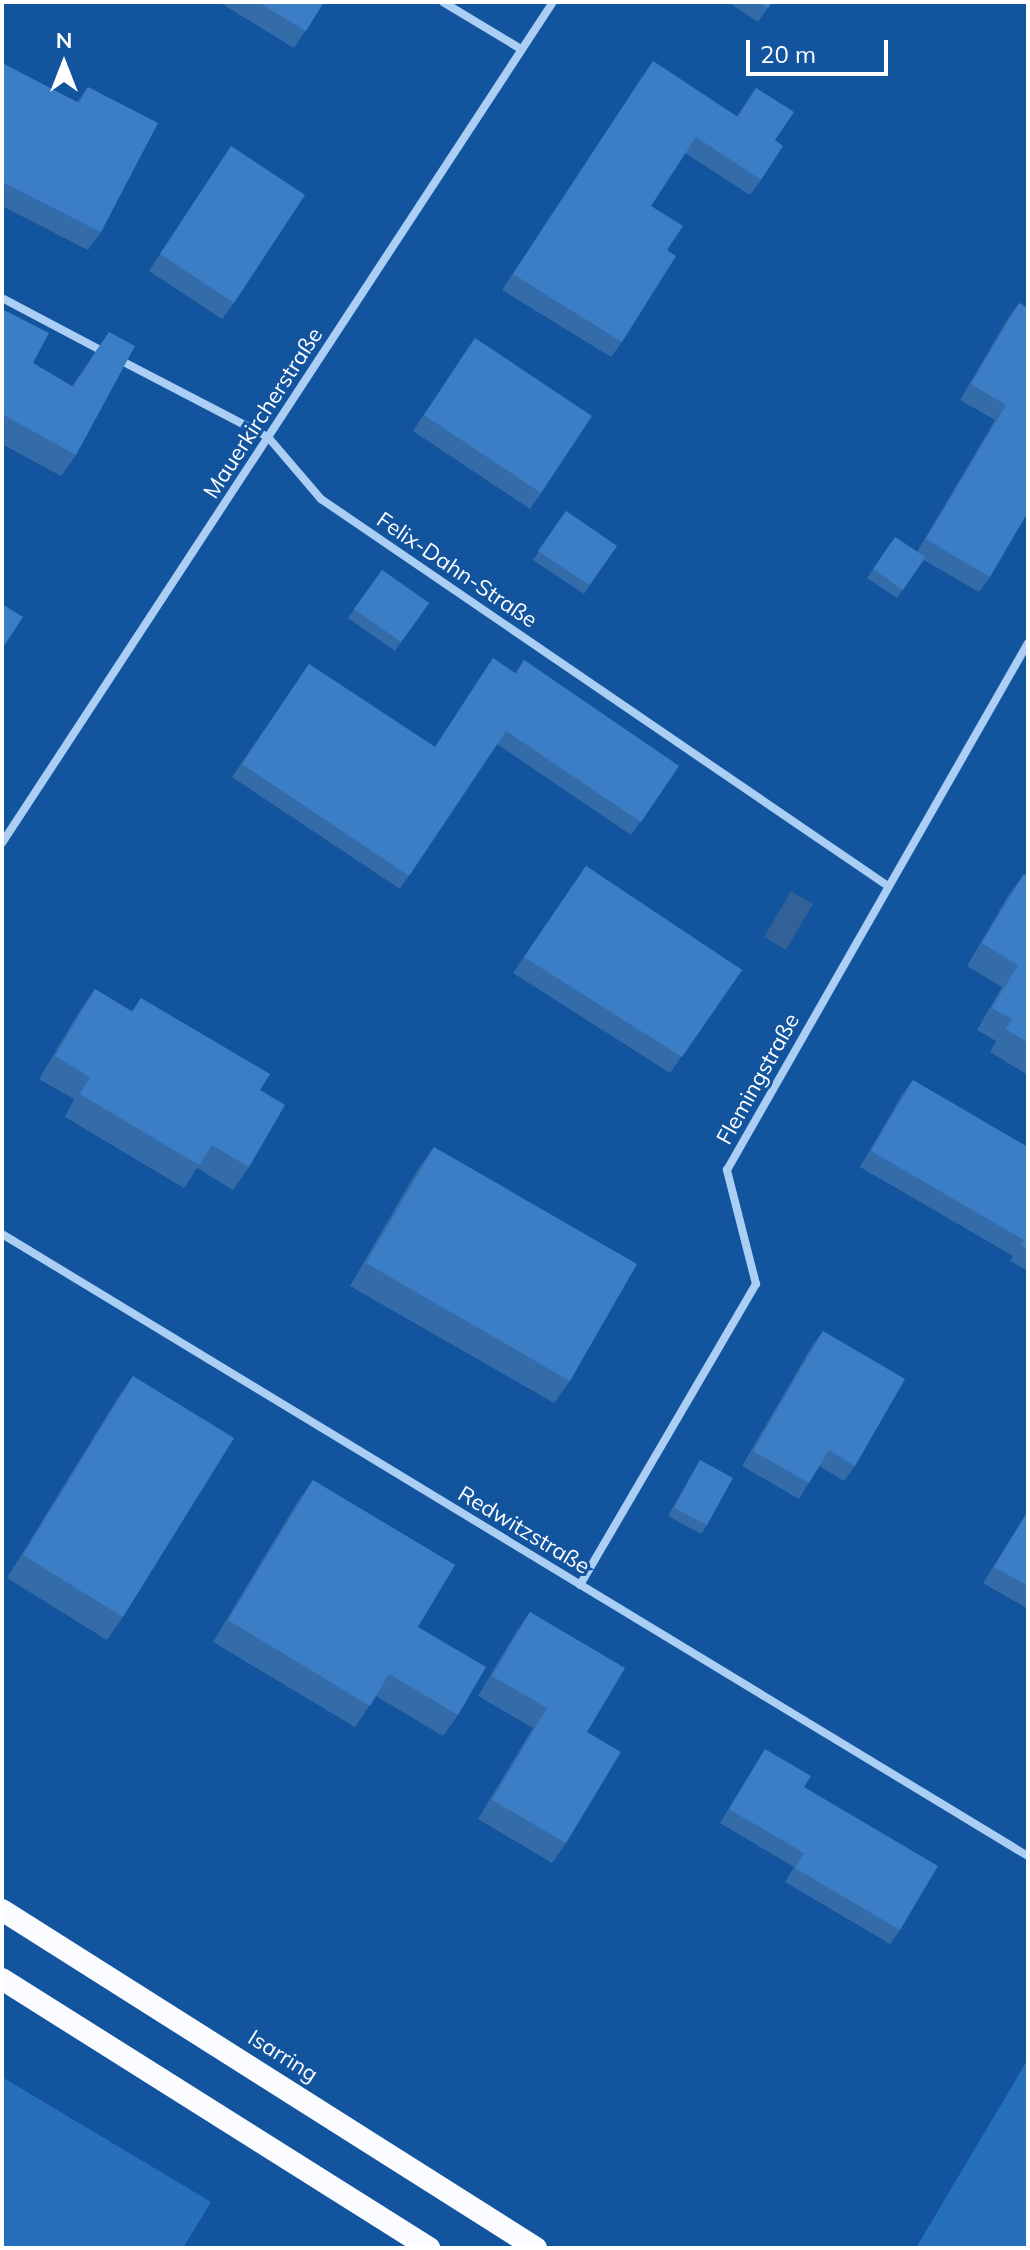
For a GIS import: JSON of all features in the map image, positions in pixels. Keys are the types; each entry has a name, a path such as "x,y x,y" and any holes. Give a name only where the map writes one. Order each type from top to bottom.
{"highway":[{"name":"Isarring","path":"2,1910 536,2248"},
{"path":"2,1979 429,2248"}],"street":[{"path":"443,2 521,49"},
{"name":"Mauerkircherstraße","path":"2,843 553,2"},
{"name":"Felix-Dahn-Straße","path":"2,298 268,437 321,499 888,886"},
{"name":"Flemingstraße","path":"580,1585 756,1284 727,1170 1028,643"},
{"name":"Redwitzstraße","path":"2,1234 1028,1856"}],"shaded area":[{"path":"791,891 813,904 786,950 764,937"},
{"path":"1028,2059 1028,2248 916,2248"},
{"path":"2,2077 211,2202 183,2248 2,2248"}],"building":[{"path":"258,2 324,2 306,31"},
{"path":"653,61 738,117 756,88 794,112 775,140 783,146 761,180 696,137 651,206 683,226 667,250 676,256 622,342 513,274"},
{"path":"2,63 79,103 88,87 158,123 101,232 2,182"},
{"path":"231,146 305,195 234,303 160,254"},
{"path":"1019,303 1028,308 1028,512 990,577 926,539 1006,405 971,384"},
{"path":"2,309 49,333 33,363 73,387 109,332 135,346 76,455 2,414"},
{"path":"475,338 592,416 541,493 424,415"},
{"path":"566,511 617,546 589,585 538,551"},
{"path":"895,537 925,557 903,590 873,569"},
{"path":"382,570 429,603 401,642 354,609"},
{"path":"2,604 23,617 2,649"},
{"path":"493,658 516,674 524,660 679,766 641,822 506,731 409,876 242,764 309,664 435,747"},
{"path":"586,866 742,970 682,1057 524,957"},
{"path":"1024,874 1028,876 1028,1043 1006,1029 1012,1019 992,1008 1018,965 982,943"},
{"path":"95,989 132,1012 141,998 270,1074 260,1090 285,1105 249,1167 212,1145 199,1165 80,1094 90,1077 55,1056"},
{"path":"913,1080 1028,1147 1028,1249 1021,1245 1024,1240 871,1151"},
{"path":"434,1147 637,1264 570,1381 366,1263"},
{"path":"823,1331 905,1379 855,1466 829,1450 809,1483 753,1451"},
{"path":"133,1376 234,1438 123,1617 23,1555"},
{"path":"700,1460 733,1478 707,1525 674,1508"},
{"path":"313,1480 455,1565 418,1627 486,1667 458,1715 389,1674 370,1706 228,1620"},
{"path":"1028,1511 1028,1586 994,1567"},
{"path":"530,1612 625,1668 587,1732 621,1752 566,1843 492,1800 547,1708 492,1676"},
{"path":"765,1749 811,1776 804,1787 938,1866 900,1930 795,1868 804,1853 729,1809"}]}
